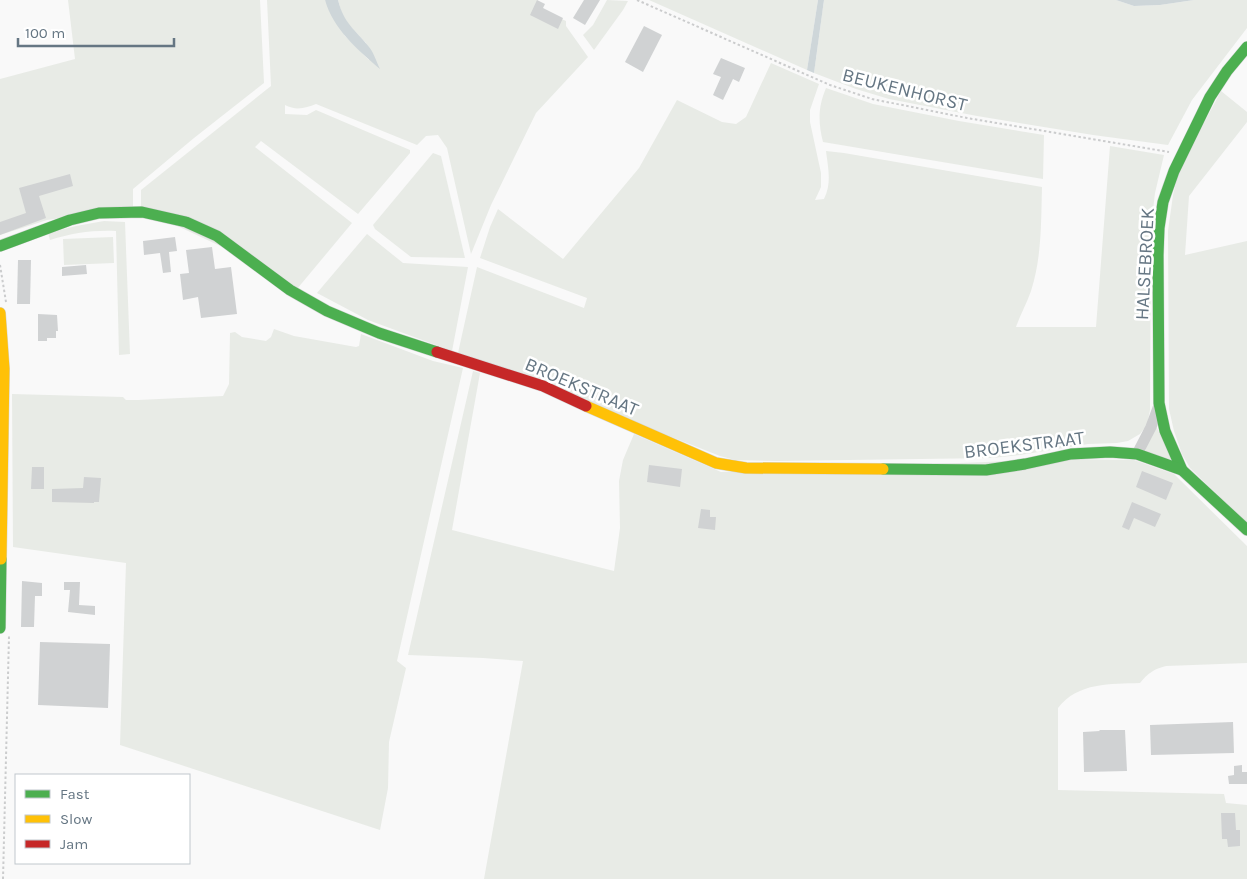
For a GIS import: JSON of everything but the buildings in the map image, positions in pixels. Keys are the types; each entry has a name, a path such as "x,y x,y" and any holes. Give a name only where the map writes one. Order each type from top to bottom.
{"street":[{"name":"HALSEBROEK","path":"1182,470 1166,433 1159,406 1159,234 1163,203 1173,172 1205,107 1232,63 1247,47"},
{"name":"BROEKSTRAAT","path":"0,246 63,222 99,213 142,212 186,222 217,236 290,290 327,312 396,339 543,386 716,463 746,468 986,470 1026,464 1071,454 1110,452 1151,457 1182,470"},
{"path":"0,313 4,369 0,628"},
{"path":"1137,454 1159,406"},
{"path":"1182,470 1247,530"}],"path":[{"name":"BEUKENHORST","path":"636,0 830,85 872,99 967,118 1156,149 1182,155"}],"shaded area":[{"path":"68,0 260,0 264,83 133,189 133,209 47,220 0,235 0,79 75,59"},
{"path":"267,0 325,0 345,36 369,60 366,43 342,15 338,0 537,0 546,12 566,21 566,26 588,57 536,113 491,205 471,254 447,148 438,135 426,136 417,145 316,104 305,108 285,105 285,114 307,115 316,110 410,150 410,153 358,214 261,141 255,147 352,223 297,289 263,266 141,209 141,190 271,86"},
{"path":"325,0 338,0 343,15 350,26 371,49 380,69 340,30"},
{"path":"607,0 628,1 594,50 583,35 593,25"},
{"path":"649,0 818,0 807,70"},
{"path":"818,0 824,0 814,73 807,70"},
{"path":"824,0 1116,0 1134,6 1160,5 1194,0 1247,0 1247,28 1192,100 1168,145 977,116 889,99 814,73"},
{"path":"1116,0 1194,0 1160,5 1134,6"},
{"path":"771,63 819,84 810,110 810,122 821,173 821,187 815,200 824,199 828,187 829,175 826,151 1042,187 1040,239 1035,278 1016,327 1096,327 1110,146 1164,155 1155,193 1151,227 1150,410 1147,425 1140,434 1128,441 1117,443 1088,444 992,458 735,460 720,456 458,353 477,267 584,308 587,298 480,258 498,209 563,259 639,168 677,100 722,122 736,124 746,117"},
{"path":"826,88 873,104 1044,135 1043,179 823,142 820,115 821,102"},
{"path":"1221,91 1247,112 1247,122 1189,196 1185,255 1247,241 1247,523 1190,468 1182,454 1169,409 1168,231 1173,195 1179,170"},
{"path":"433,153 441,156 465,258 411,257 375,229 373,225"},
{"path":"104,221 125,222 130,354 119,355 116,231 83,232 50,240 48,233"},
{"path":"367,234 403,263 468,267 452,351 368,320 317,293"},
{"path":"113,237 114,263 64,265 63,239"},
{"path":"274,329 294,336 356,347 359,346 361,334 433,361 463,368 397,661 406,668 389,742 388,788 380,830 120,745 126,563 13,547 12,394 123,397 126,400 223,396 229,384 230,333 235,332 242,337 266,341 271,337"},
{"path":"473,371 480,373 452,530 614,571 620,528 619,481 623,460 634,434 721,472 1068,459 1134,460 1174,474 1247,546 1247,663 1166,666 1152,672 1140,683 1107,684 1075,693 1058,708 1058,790 1224,794 1226,803 1247,805 1247,879 484,879 523,661 408,655"},
{"path":"1155,424 1173,460 1146,453 1145,446"}],"traffic: fast":[{"path":"1247,47 1227,71 1210,97 1174,171 1163,202 1159,228 1158,255 1159,403 1165,431 1182,470 1247,530"},
{"path":"0,246 70,220 99,213 142,212 186,222 217,236 290,290 327,311 379,333 437,352"},
{"path":"883,469 986,470 1071,454 1110,452 1137,454 1182,470"},
{"path":"0,628 1,559"}],"traffic: slow":[{"path":"0,313 4,369 1,559"},
{"path":"586,406 716,463 746,468 883,469"}],"traffic: jam":[{"path":"437,352 543,386 586,406"}]}
